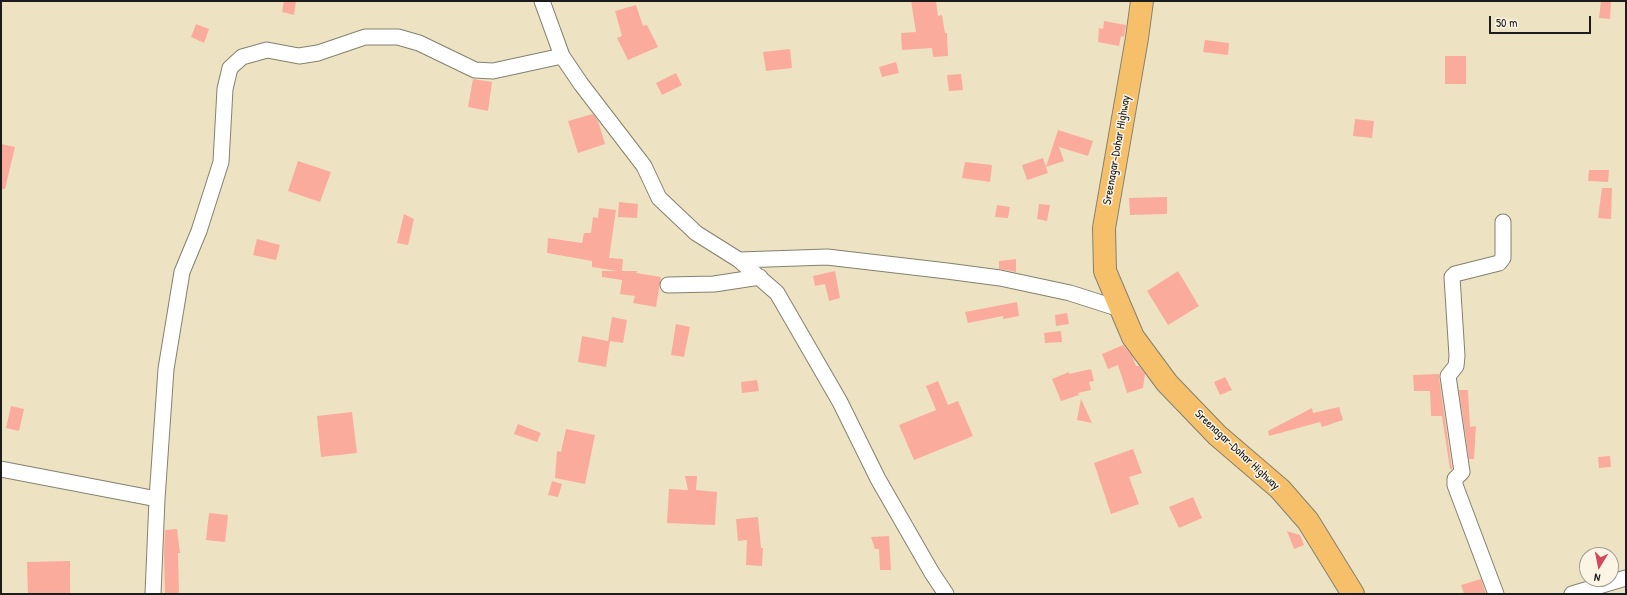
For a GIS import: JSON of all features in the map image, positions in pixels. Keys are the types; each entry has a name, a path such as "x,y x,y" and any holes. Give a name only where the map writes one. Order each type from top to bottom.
{"main road":[{"name":"Sreenagar-Dohar Highway","path":"1142,1 1104,228 1105,272 1133,337 1167,383 1217,435 1280,489 1308,521 1353,594"}],"street":[{"path":"542,1 562,56 581,84 644,166 659,198 696,233 739,260 777,293 840,402 878,479 932,573 946,594"},
{"path":"153,594 157,499 166,369 182,272 199,231 221,162 225,90 230,68 242,57 267,50 299,56 318,53 365,37 398,37 419,43 475,70 493,70 562,56"},
{"path":"1496,594 1455,484 1455,479 1462,472 1448,376 1456,366 1457,356 1452,277 1455,274 1499,263 1503,258 1503,222"},
{"path":"739,260 827,257 947,271 1000,278 1070,293 1120,309"},
{"path":"668,285 714,284 760,278"},
{"path":"1,469 157,499"},
{"path":"1572,594 1626,578"}],"building":[{"path":"284,1 296,1 294,15 282,12"},
{"path":"911,1 936,1 938,16 942,15 945,33 947,33 948,56 933,57 932,48 902,50 901,33 916,32"},
{"path":"1601,1 1611,1 1610,19 1599,18"},
{"path":"636,5 643,26 647,25 658,47 628,60 617,38 622,36 615,11"},
{"path":"1104,21 1126,25 1124,37 1121,36 1119,46 1098,42 1099,28 1103,29"},
{"path":"196,24 209,29 204,43 191,37"},
{"path":"1205,40 1229,43 1228,55 1203,52"},
{"path":"790,49 792,68 766,71 763,52"},
{"path":"1445,56 1466,56 1466,84 1445,84"},
{"path":"896,62 899,73 882,77 879,67"},
{"path":"676,73 682,85 662,95 656,83"},
{"path":"961,74 963,90 949,91 947,75"},
{"path":"473,79 492,82 488,111 468,107"},
{"path":"593,114 598,121 605,144 578,153 568,121"},
{"path":"1355,119 1374,121 1372,138 1353,136"},
{"path":"1058,130 1093,141 1088,156 1059,147 1064,161 1046,167"},
{"path":"1,144 15,147 5,189 1,189"},
{"path":"1043,158 1048,173 1027,180 1022,165"},
{"path":"298,161 331,172 320,202 288,191"},
{"path":"965,162 992,165 990,182 962,178"},
{"path":"1589,170 1609,170 1608,182 1588,181"},
{"path":"1602,188 1612,188 1611,219 1598,218"},
{"path":"1167,197 1167,214 1130,215 1129,198"},
{"path":"619,202 638,204 637,218 618,217"},
{"path":"1039,204 1050,205 1047,221 1037,219"},
{"path":"997,205 1010,207 1008,218 995,217"},
{"path":"599,208 616,210 609,258 623,259 622,271 637,271 636,273 661,277 656,307 633,303 635,296 620,294 622,280 602,277 602,271 617,271 592,267 592,261 547,253 548,238 582,243 584,233 591,233 593,217 598,218"},
{"path":"404,214 414,219 408,245 397,243"},
{"path":"257,239 280,245 276,260 253,255"},
{"path":"1016,259 1016,272 999,269 999,261"},
{"path":"835,271 840,298 829,301 825,284 815,286 813,276"},
{"path":"1178,271 1199,306 1168,325 1147,291"},
{"path":"1017,302 1019,316 1003,319 1003,316 968,323 965,312"},
{"path":"1067,313 1069,324 1056,326 1055,315"},
{"path":"612,317 627,320 623,343 610,341 606,367 578,362 582,336 608,341"},
{"path":"676,324 690,327 684,357 671,355"},
{"path":"1061,331 1062,342 1045,343 1044,333"},
{"path":"1123,345 1132,356 1136,366 1139,366 1145,374 1143,388 1127,393 1118,365 1108,369 1102,354"},
{"path":"1091,369 1094,381 1089,382 1091,390 1078,393 1079,395 1061,401 1052,379 1069,372 1069,374"},
{"path":"1439,374 1452,469 1450,469 1442,416 1431,416 1430,391 1414,391 1413,375"},
{"path":"1225,377 1232,390 1220,395 1214,382"},
{"path":"757,380 759,391 742,393 741,382"},
{"path":"938,381 948,405 958,401 973,436 914,460 899,425 936,410 926,386"},
{"path":"1459,390 1468,390 1470,427 1476,426 1474,459 1469,459"},
{"path":"1081,399 1092,423 1077,420"},
{"path":"11,406 24,409 19,431 6,428"},
{"path":"1339,407 1343,420 1322,427 1320,422 1269,436 1268,431 1312,408 1313,413"},
{"path":"352,412 357,453 321,457 317,416"},
{"path":"518,424 541,433 537,442 514,434"},
{"path":"566,429 595,435 585,484 555,478 557,451 561,452"},
{"path":"1133,449 1142,473 1129,477 1139,504 1111,514 1094,463"},
{"path":"1610,456 1611,467 1599,468 1598,457"},
{"path":"685,476 697,476 696,490 717,492 715,525 667,523 669,489 688,490"},
{"path":"552,481 562,484 558,497 548,495"},
{"path":"1193,497 1202,518 1179,528 1169,507"},
{"path":"209,513 228,515 225,542 206,540"},
{"path":"758,517 761,548 763,548 762,566 746,565 747,540 738,541 736,519"},
{"path":"177,529 180,553 178,553 179,594 165,594 165,530"},
{"path":"1287,531 1300,535 1304,545 1294,549"},
{"path":"889,536 891,570 880,570 879,549 875,549 871,537"},
{"path":"70,561 70,594 28,594 27,562"},
{"path":"1481,579 1486,594 1464,594 1461,585"}]}
